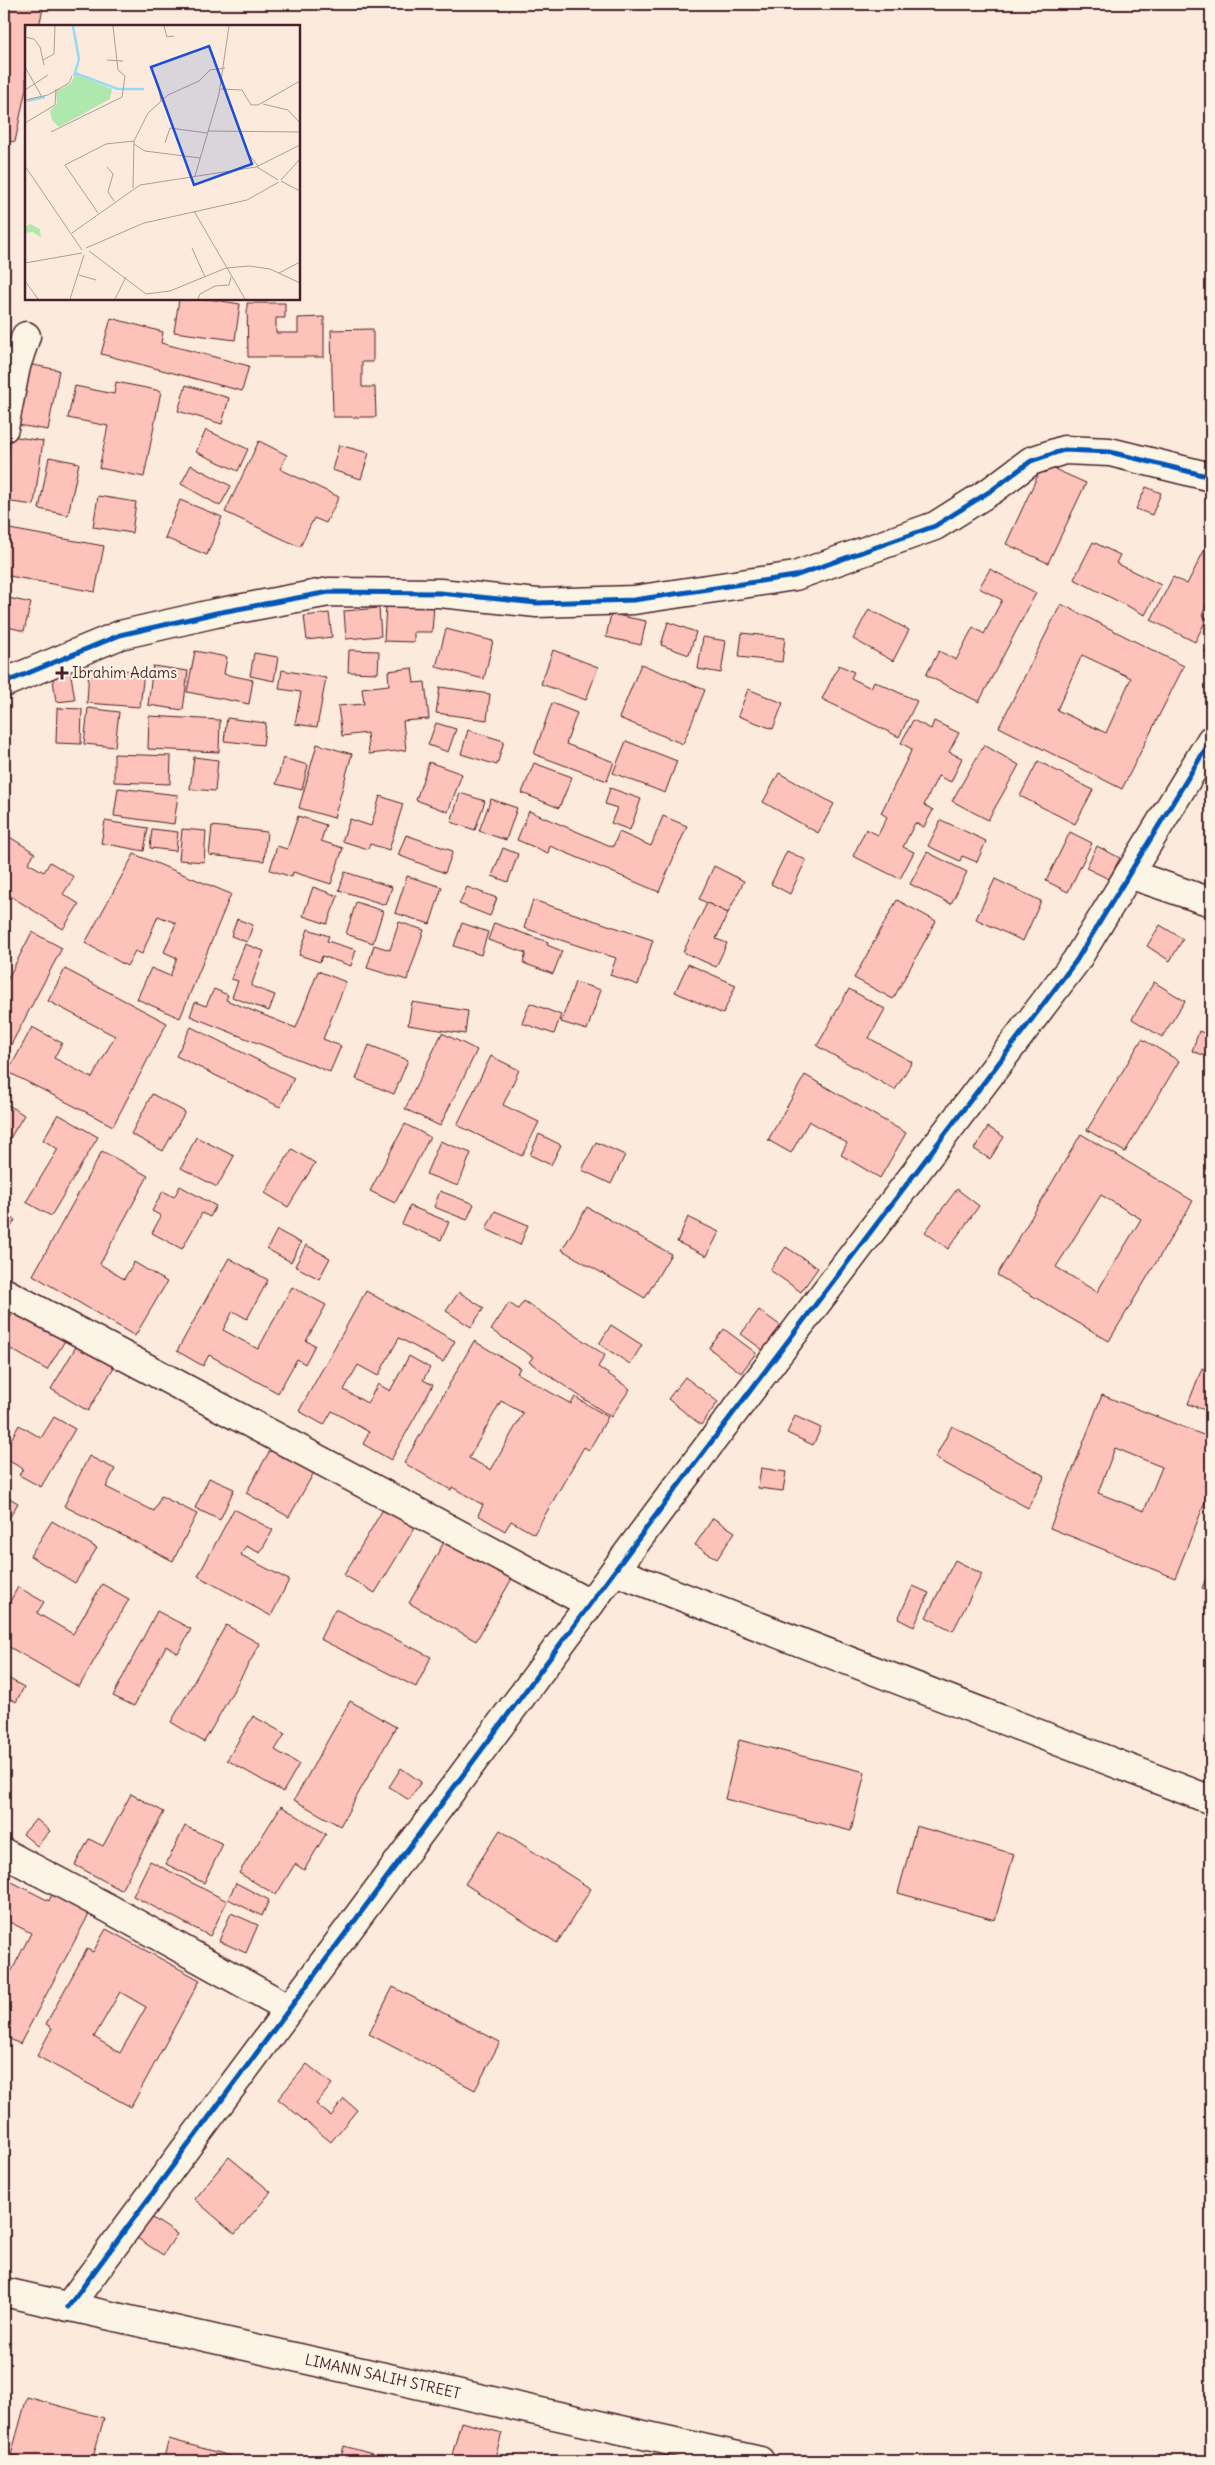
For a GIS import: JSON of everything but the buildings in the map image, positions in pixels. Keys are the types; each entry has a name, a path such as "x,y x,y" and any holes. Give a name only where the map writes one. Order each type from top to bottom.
{"street":[{"path":"4,428 16,366 26,336"},
{"path":"4,683 120,635 216,613 328,592 440,593 537,602 634,600 795,576 935,526 992,490 1031,461 1064,450 1110,452 1211,477"},
{"path":"68,2307 615,1570 1076,961 1211,740"},
{"path":"1129,874 1211,902"},
{"path":"4,1292 590,1604"},
{"path":"615,1570 1211,1800"},
{"path":"4,1853 108,1908 290,2009"},
{"name":"LIMANN SALIH STREET","path":"4,2292 760,2461"}],"cycle path":[{"path":"4,683 120,635 216,613 329,592 440,593 537,603 634,600 795,576 935,526 992,490 1031,461 1064,450 1110,452 1211,477"},
{"path":"68,2307 659,1511 1076,961 1211,740"}],"place":[{"name":"Ibrahim Adams","path":"62,673"}]}
